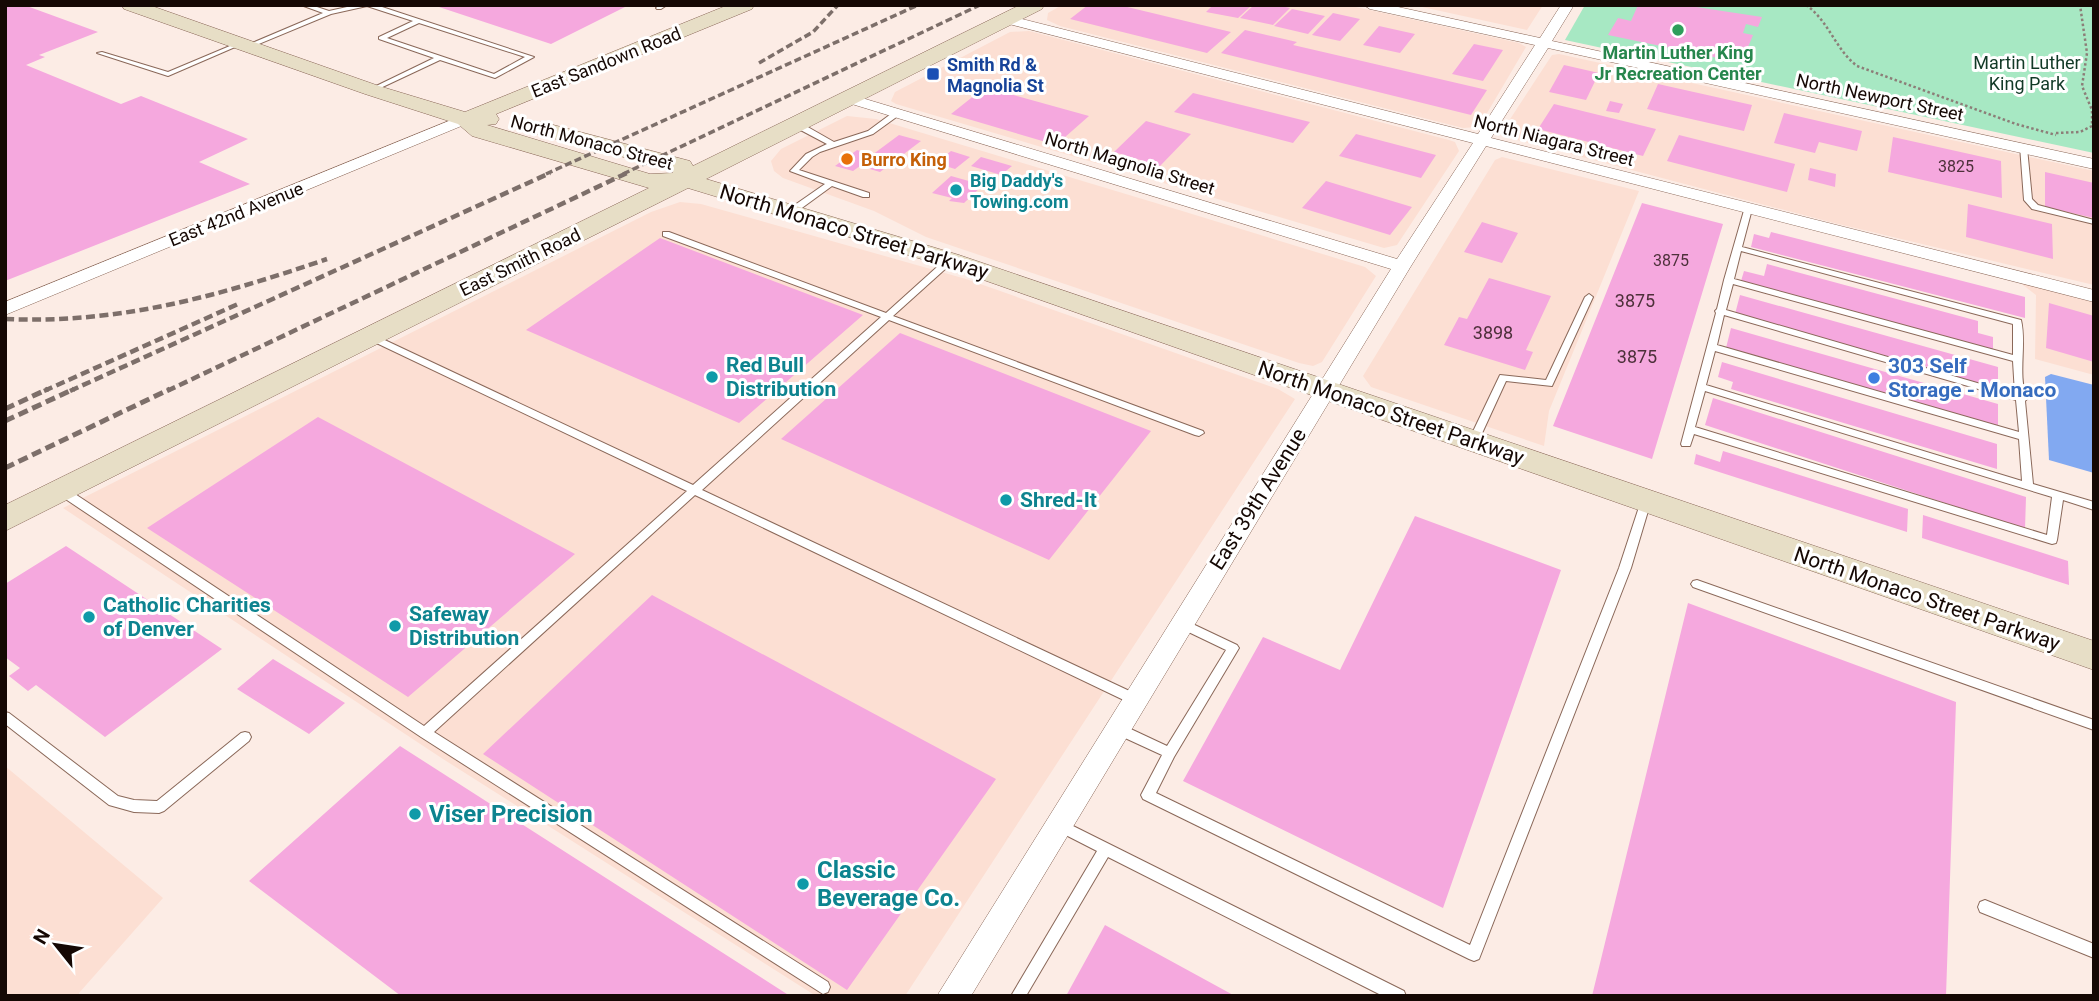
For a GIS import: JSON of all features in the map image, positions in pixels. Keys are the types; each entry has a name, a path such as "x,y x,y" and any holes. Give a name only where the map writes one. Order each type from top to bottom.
{"street":[{"name":"North Monaco Street","path":"131,5 372,90 467,119 480,131 649,181 686,180"},
{"name":"East Sandown Road","path":"467,119 745,5"},
{"name":"East Smith Road","path":"5,519 1035,5"},
{"name":"North Newport Street","path":"1370,5 2094,163"},
{"name":"East 39th Avenue","path":"953,996 1180,623 1568,5"},
{"name":"North Niagara Street","path":"1006,19 2094,296"},
{"name":"North Magnolia Street","path":"847,98 1402,266"},
{"name":"East 42nd Avenue","path":"5,309 467,119"},
{"name":"North Monaco Street Parkway","path":"686,180 950,260 2094,656"}],"lane":[{"path":"304,5 329,13"},
{"path":"100,53 168,74 329,13 367,5 418,21 531,57 495,76 381,38 418,21"},
{"path":"372,90 439,58"},
{"path":"866,195 794,171 801,162 831,143 867,134 898,113"},
{"path":"796,124 831,143"},
{"path":"2023,148 2028,200 2035,208 2094,222"},
{"path":"792,211 831,183"},
{"path":"1686,444 1748,209"},
{"path":"666,234 1199,433"},
{"path":"1738,248 2018,322 2016,359 2022,399 2028,486"},
{"path":"425,733 950,260"},
{"path":"1728,280 2016,359"},
{"path":"1473,442 1503,377 1549,384 1589,296"},
{"path":"1719,311 2022,399"},
{"path":"370,337 1134,699"},
{"path":"1712,347 2025,437"},
{"path":"1701,387 2094,506"},
{"path":"1690,429 2052,540 2058,495"},
{"path":"62,491 425,733 823,987"},
{"path":"1180,623 1233,648 1148,795 1474,954 1625,568 1646,501"},
{"path":"1697,584 2094,724"},
{"path":"5,717 114,801 134,806 159,807 246,737"},
{"path":"1116,728 1170,753"},
{"path":"1059,825 1399,996"},
{"path":"1018,996 1105,849"},
{"path":"1985,907 2094,951"}],"path":[{"path":"1806,5 1821,15 1840,54 1857,66 2016,124 2068,134 2087,130 2092,124 2092,110 2082,86 2087,45 2080,5"}],"shaded area":[{"path":"1062,5 1347,5 1519,43 1526,47 1480,125 1463,128 1060,26 1047,20 1048,13"},
{"path":"1413,5 1543,5 1527,30"},
{"path":"1029,31 1449,140 1455,142 1459,151 1397,245 1384,248 891,101 895,92 1010,32"},
{"path":"1559,54 2094,171 2094,285 1830,222 1502,136 1501,133 1552,55"},
{"name":"Big Daddy's Towing.com","path":"847,116 876,119 1179,210 1365,267 1376,276 1322,362 1313,366 1299,363 926,237 874,211 783,178 774,171 771,161 781,149"},
{"path":"1502,157 1639,191 1549,411 1544,446 1371,387 1363,376 1495,160"},
{"path":"680,202 701,204 966,279 1278,389 1295,399 905,996 816,996 443,759 63,508 651,212"},
{"path":"2018,281 2094,301 2094,375 2035,359 2036,295"},
{"path":"5,766 163,898 79,993 80,996 5,996"}],"green space":[{"name":"Martin Luther King Park","path":"1585,5 2094,5 2094,153 1565,40"}],"water":[{"path":"2051,374 2094,385 2094,473 2049,460 2045,377"}],"building":[{"path":"5,5 24,5 98,32 39,55 45,57 26,65 121,104 141,96 248,139 199,162 250,184 5,281"},
{"path":"433,5 629,5 551,44"},
{"path":"1088,5 1119,5 1231,32 1207,53 1070,19"},
{"path":"1213,5 1252,5 1238,18 1206,12"},
{"path":"1254,5 1290,8 1273,25 1240,18"},
{"name":"Martin Luther King Jr Recreation Center","path":"1638,5 1683,5 1762,17 1758,27 1746,24 1743,33 1753,35 1746,52 1735,50 1732,56 1718,58 1608,35 1618,18 1631,21"},
{"path":"1292,9 1325,16 1308,34 1274,26"},
{"path":"1333,13 1360,19 1340,41 1312,35"},
{"path":"1379,26 1415,34 1400,53 1363,45"},
{"path":"1245,30 1297,42 1293,45 1487,90 1471,115 1221,53"},
{"path":"1474,44 1503,50 1483,81 1452,74"},
{"path":"1564,65 1599,73 1586,100 1549,92"},
{"path":"1658,84 1752,105 1744,131 1647,109"},
{"path":"985,87 1089,116 1056,145 951,114"},
{"path":"1193,93 1310,122 1293,143 1174,112"},
{"path":"1610,101 1623,104 1619,113 1606,111"},
{"path":"1554,104 1656,129 1643,156 1538,129"},
{"path":"1784,113 1862,131 1857,151 1819,142 1815,153 1774,143"},
{"path":"1146,121 1191,134 1160,166 1114,152"},
{"path":"1356,134 1436,155 1421,178 1339,156"},
{"path":"899,135 921,141 880,172 860,166 853,171 835,166 857,150 872,155"},
{"path":"1679,135 1795,164 1787,192 1667,161"},
{"path":"1893,137 2001,161 2002,198 1888,172"},
{"path":"951,151 970,157 955,169 936,163"},
{"path":"981,157 1012,166 1001,175 971,166"},
{"path":"1810,168 1836,174 1835,187 1808,180"},
{"path":"2045,172 2094,183 2094,218 2045,207"},
{"name":"Big Daddy's Towing.com","path":"951,176 983,185 964,203 949,201 952,198 932,193"},
{"path":"1326,181 1412,207 1390,235 1302,208"},
{"path":"1642,203 1723,224 1652,459 1553,426"},
{"path":"1968,204 2052,224 2053,259 1966,237"},
{"path":"1482,222 1518,233 1502,263 1464,252"},
{"path":"1771,232 2025,297 2025,318 1751,247 1754,234 1769,238"},
{"name":"Red Bull Distribution","path":"660,238 863,315 739,423 526,330"},
{"path":"1767,264 1978,321 1978,333 1993,337 1993,351 1741,281 1744,271 1764,276"},
{"path":"1489,278 1551,296 1526,350 1533,352 1525,370 1444,345 1459,317 1467,319"},
{"path":"1740,295 1998,367 1998,389 1735,314"},
{"path":"2049,303 2094,316 2094,362 2046,348"},
{"path":"1731,328 1998,404 1998,427 1726,348"},
{"name":"Shred-It","path":"900,333 1151,431 1049,560 781,439"},
{"path":"1722,362 1997,444 1997,469 1731,389 1733,382 1718,377"},
{"path":"1713,398 2026,497 2025,529 1705,425"},
{"name":"Safeway Distribution","path":"318,417 575,554 408,697 147,528"},
{"path":"1723,451 1908,509 1907,532 1694,464 1696,454 1720,462"},
{"path":"1923,515 2068,561 2069,585 1922,538"},
{"path":"1415,516 1561,570 1443,908 1183,781 1263,637 1340,670"},
{"name":"Catholic Charities of Denver","path":"66,546 222,649 105,737 36,685 28,691 9,676 20,668 5,657 5,584"},
{"name":"Classic Beverage Co.","path":"652,595 996,779 847,990 483,754"},
{"path":"1688,603 1956,702 1946,996 1592,996"},
{"path":"273,659 345,703 309,734 237,689"},
{"name":"Viser Precision","path":"400,746 790,996 401,996 249,881"},
{"path":"1105,925 1235,996 1066,996"}],"railway":[{"path":"759,63 813,32 838,5"},
{"path":"546,174 918,5"},
{"path":"623,174 980,5"},
{"path":"70,391 550,173"},
{"path":"167,391 627,173"},
{"path":"5,319 89,317 169,305 247,285 327,259"},
{"path":"44,391 238,304"},
{"path":"5,409 48,389"},
{"path":"5,421 74,389"},
{"path":"5,468 170,389"}],"place":[{"name":"Martin Luther King Jr Recreation Center","path":"1678,30"},
{"name":"Smith Rd & Magnolia St","path":"933,74"},
{"name":"Burro King","path":"847,159"},
{"name":"Big Daddy's Towing.com","path":"956,190"},
{"name":"Red Bull Distribution","path":"712,377"},
{"name":"303 Self Storage - Monaco","path":"1874,378"},
{"name":"Shred-It","path":"1006,500"},
{"name":"Catholic Charities of Denver","path":"89,617"},
{"name":"Safeway Distribution","path":"395,626"},
{"name":"Viser Precision","path":"415,814"},
{"name":"Classic Beverage Co.","path":"803,884"}]}
